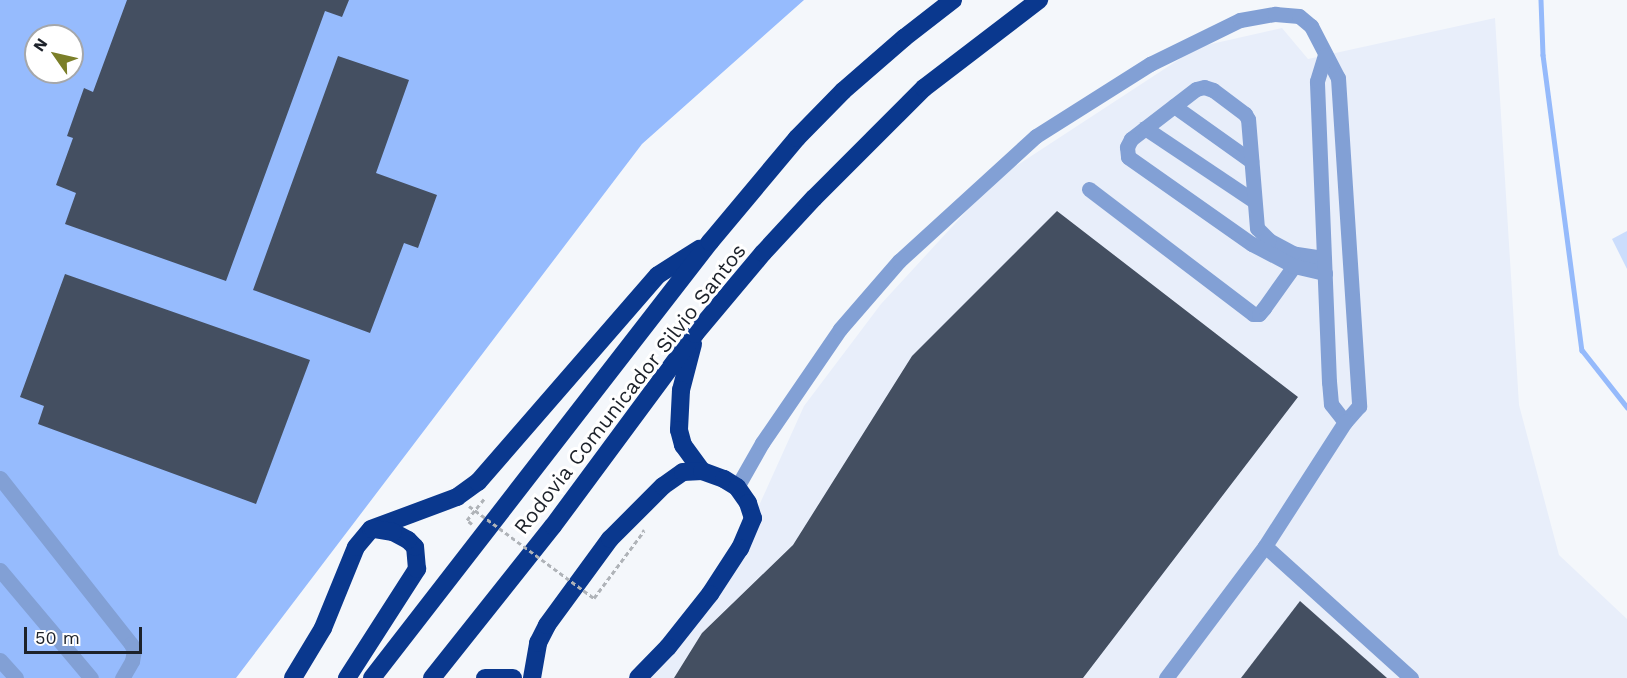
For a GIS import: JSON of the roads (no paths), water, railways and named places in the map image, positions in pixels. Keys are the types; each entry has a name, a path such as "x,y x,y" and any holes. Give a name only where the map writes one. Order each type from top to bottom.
{"highway":[{"name":"Rodovia Comunicador Silvio Santos","path":"372,678 710,242 797,138 843,91 904,38 953,0"},
{"name":"Rodovia Comunicador Silvio Santos","path":"432,678 553,526 695,334 814,198 924,88 1039,0"},
{"path":"293,678 323,628 356,547 371,529 457,497 478,482 658,275 710,242"},
{"path":"695,334 678,413 683,445 702,471"},
{"path":"532,678 537,643 547,625 610,539 663,486 683,472 702,471 737,487 748,503 753,519 740,548 703,603 668,647 638,678"},
{"path":"347,678 417,569 415,547 408,540 393,532 371,529"},
{"path":"485,678 513,678"}],"lane":[{"path":"737,487 762,443 840,329 899,261 1036,136 1150,64 1240,20 1275,14 1299,16 1311,26 1338,78 1359,406 1345,422 1264,546 1166,678"},
{"path":"1325,55 1317,81 1331,404 1345,422"},
{"path":"1204,87 1213,90 1245,114 1249,126 1257,228 1269,240 1293,254 1324,265 1294,266 1251,244 1128,157 1127,147 1131,139 1196,89 1204,87"},
{"path":"1174,106 1251,161"},
{"path":"1145,128 1254,201"},
{"path":"1089,189 1253,314 1259,314 1294,266"},
{"path":"0,478 131,644 134,650 132,661 122,678"},
{"path":"1264,546 1411,678"},
{"path":"0,570 91,678"},
{"path":"0,660 16,678"}],"waterway":[{"path":"1541,0 1543,55 1582,350 1627,407"}]}
